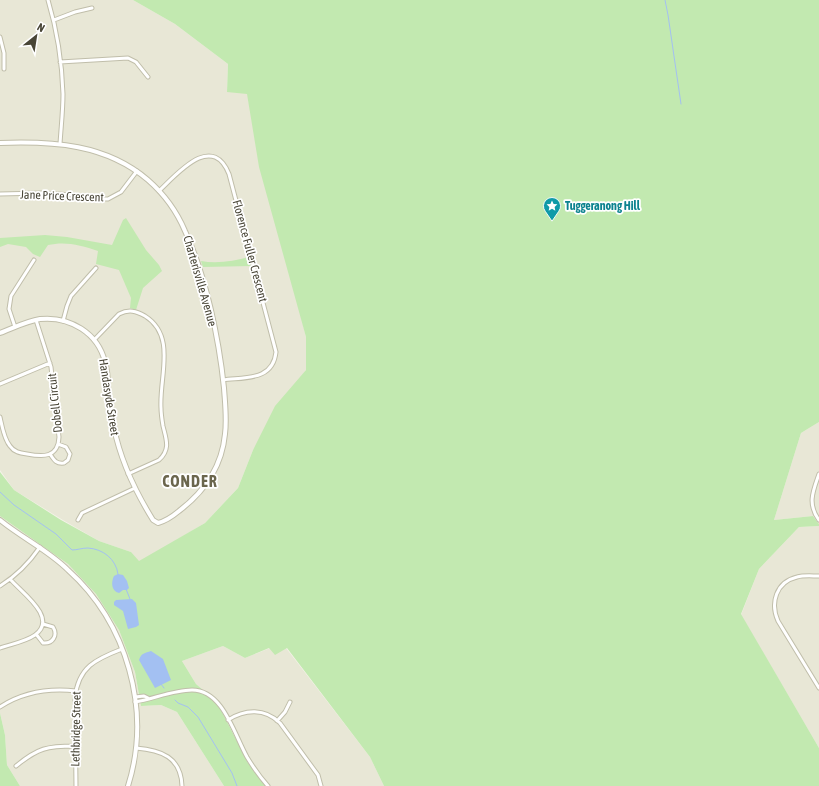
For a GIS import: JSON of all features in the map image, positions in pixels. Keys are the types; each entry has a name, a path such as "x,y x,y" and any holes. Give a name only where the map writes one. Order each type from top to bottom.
{"street":[{"path":"48,0 54,20 63,95 60,144"},
{"path":"54,20 75,12 92,8"},
{"path":"0,37 4,53 4,69"},
{"path":"60,62 128,58 136,62 148,77"},
{"name":"Charterisville Avenue","path":"0,143 34,142 60,144 78,146 108,155 137,171 159,191 178,216 186,231 210,308 216,336 223,380 226,421 225,434 223,448 216,469 198,495 176,514 158,523"},
{"name":"Florence Fuller Crescent","path":"159,191 190,162 204,156 216,158 225,165 229,174 276,352 275,360 272,366 263,374 223,380"},
{"name":"Jane Price Crescent","path":"0,194 48,193 108,199 121,192 137,171"},
{"path":"15,327 9,309 11,296 34,260"},
{"path":"63,320 72,296 96,268"},
{"path":"94,340 119,314 132,311 141,314 154,324 163,343 165,362 161,389 161,404 163,426 167,442 166,449 159,460 128,474"},
{"name":"Handasyde Street","path":"0,333 36,320 50,318 63,320 76,325 88,333 94,340 102,352 106,362 114,428 121,456 135,488 153,520 158,523"},
{"name":"Dobell Circuit","path":"0,417 6,440 15,451 40,456 50,454 54,451 58,444 59,437 52,374 50,363 36,320"},
{"name":"Dobell Circuit","path":"0,384 50,363"},
{"name":"Dobell Circuit","path":"50,454 57,462 64,463 68,460 70,454 68,449 58,444"},
{"path":"819,474 811,501 814,512 819,520"},
{"path":"78,520 82,513 135,488"},
{"path":"0,520 40,547 70,571 87,590 105,615 122,649 130,672 135,699 137,725 136,748 128,786"},
{"path":"0,586 26,564 40,547"},
{"path":"819,576 799,576 789,580 779,590 774,604 775,615 778,621 819,688"},
{"path":"0,648 36,634 43,624 43,618 39,609 10,579"},
{"path":"36,634 43,643 47,644 54,638 56,632 53,627 43,624"},
{"name":"Lethbridge Street","path":"76,786 76,692 83,673 91,664 101,657 122,649"},
{"path":"0,707 9,701 39,691 56,689 76,692"},
{"path":"135,699 144,696 148,698 183,690 199,690 217,700 251,764 268,786"},
{"path":"277,721 285,712 290,702"},
{"path":"228,720 244,712 252,711 268,714 277,721 318,775 321,786"},
{"path":"16,766 30,755 51,746 76,746"},
{"path":"136,748 153,750 167,755 180,773 182,786"}],"shaded area":[{"path":"0,0 133,0 175,24 228,64 227,92 247,92 306,337 306,370 253,450 238,488 205,523 133,566 131,552 99,541 14,490 0,470"},
{"path":"819,422 819,524 813,516 774,520 801,433"},
{"path":"0,516 68,564 96,594 119,630 135,672 141,706 161,705 177,712 224,786 20,786 7,765 5,735 0,713"},
{"path":"819,526 819,748 741,615 759,569 799,527"},
{"path":"223,646 245,658 270,648 286,648 370,757 384,786 266,786 248,763 217,702 196,684 182,661"}],"green space":[{"path":"133,0 819,0 819,422 801,433 774,520 813,516 819,526 799,527 759,569 741,614 819,748 819,786 384,786 370,757 287,648 275,655 269,648 245,658 223,646 182,661 196,684 217,702 248,763 266,786 224,786 177,712 161,705 141,706 135,672 119,630 96,594 68,564 0,516 0,472 14,490 61,520 99,541 131,552 139,561 205,523 238,488 253,450 275,406 306,370 306,337 259,167 247,94 227,92 228,64 175,24"},
{"path":"126,218 146,250 159,265 162,271 143,288 136,310 130,308 131,298 119,270 96,264 98,251 73,244 61,243 48,245 40,257 33,254 26,247 8,244 0,247 0,238 45,235 67,237 112,245 123,220"},
{"path":"249,257 252,266 203,267 201,261 225,262"},
{"path":"0,713 5,735 7,765 20,786 0,786"}],"water":[{"path":"118,574 123,575 129,588 119,593 114,590 112,583 114,576"},
{"path":"132,599 136,603 139,625 128,629 123,611 114,605 114,602 116,600"},
{"path":"151,651 163,659 171,680 155,688 139,660 142,655"}],"waterway":[{"path":"665,0 681,104"},
{"path":"0,492 14,505 56,534 72,550 88,548 99,550 104,553 112,559 118,574"},
{"path":"126,589 130,599"},
{"path":"161,684 164,688"},
{"path":"175,700 178,703 188,707 198,717 232,773 237,786"}],"place":[{"name":"Tuggeranong Hill","path":"552,221"}],"district":[{"name":"CONDER","path":"190,481"}]}
